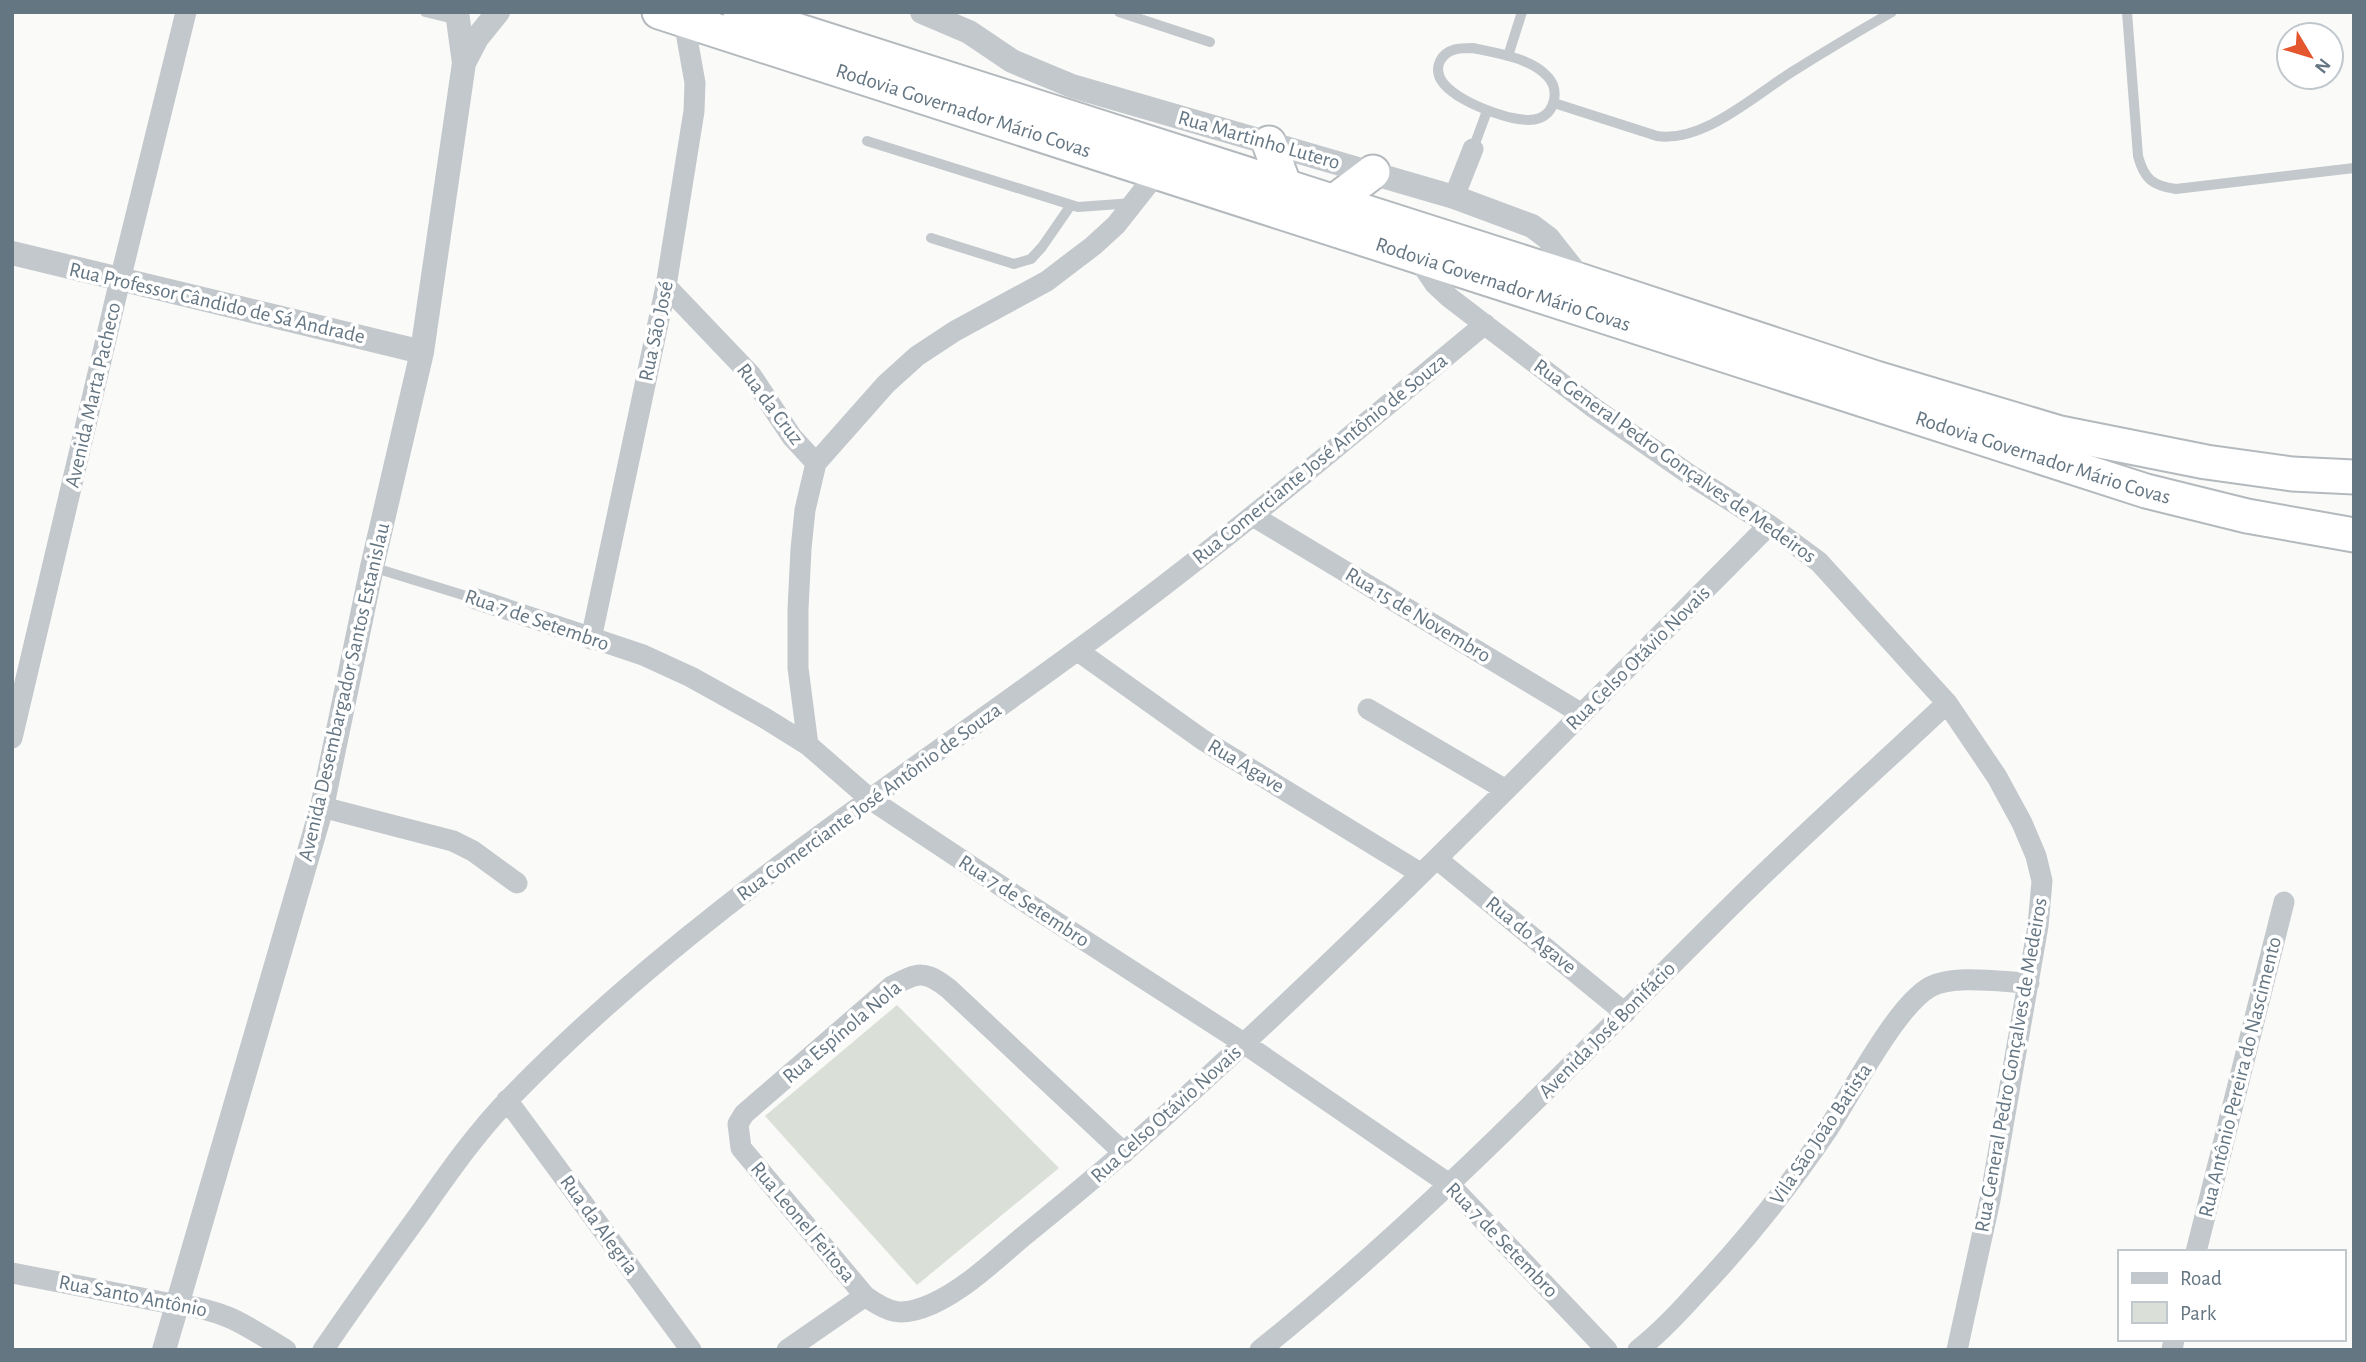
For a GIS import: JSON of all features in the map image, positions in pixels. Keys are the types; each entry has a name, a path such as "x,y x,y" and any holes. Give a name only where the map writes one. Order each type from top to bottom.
{"highway":[{"name":"Rodovia Governador Mário Covas","path":"740,12 1582,281 1876,378 2060,433 2206,462 2292,474 2354,477"},
{"name":"Rodovia Governador Mário Covas","path":"672,16 2146,491 2247,516 2354,535"},
{"path":"1269,143 1284,187"},
{"path":"1332,203 1373,172"}],"street":[{"name":"Avenida Marta Pacheco","path":"12,738 186,12"},
{"name":"Avenida Desembargador Santos Estanislau","path":"464,63 477,38 498,12"},
{"name":"Rua Martinho Lutero","path":"924,12 969,32 1012,61 1040,74 1131,104 1454,197 1532,226 1548,238 1582,281"},
{"name":"Avenida Desembargador Santos Estanislau","path":"164,1350 322,807 372,567 422,352 464,63 457,16"},
{"name":"Rua São José","path":"591,639 666,286 694,111 695,83 672,16"},
{"path":"1454,197 1473,149"},
{"path":"808,745 799,668 798,609 805,510 816,463 886,384 917,356 955,331 1047,281 1093,246 1116,225 1157,173"},
{"name":"Rua Professor Cândido de Sá Andrade","path":"12,253 422,352"},
{"name":"Rua General Pedro Gonçalves de Medeiros","path":"1416,256 1436,284 1605,416 1769,525 1819,562 1947,704 1997,777 2022,823 2036,856 2042,881 2041,899 2029,983 1990,1200 1956,1350"},
{"name":"Rua da Cruz","path":"666,286 751,375 792,437 816,463"},
{"name":"Rua Comerciante José Antônio de Souza","path":"323,1350 456,1163 507,1100 591,1019 681,942 760,880 1077,651 1253,516 1485,324"},
{"name":"Rua 15 de Novembro","path":"1253,516 1582,714"},
{"name":"Rua Celso Otávio Novais","path":"865,1296 882,1308 894,1312 911,1312 934,1303 968,1283 1124,1153 1245,1044 1437,859 1769,525"},
{"name":"Rua 7 de Setembro","path":"477,599 643,655 691,677 808,745 870,799 1245,1044 1449,1184 1607,1350"},
{"name":"Rua Agave","path":"1077,651 1203,740 1420,873"},
{"name":"Avenida José Bonifácio","path":"1260,1350 1449,1184 1739,898 1947,704"},
{"path":"1368,709 1506,790"},
{"path":"322,807 453,841 473,851 517,883"},
{"name":"Rua do Agave","path":"1437,859 1625,1013"},
{"name":"Rua Antônio Pereira do Nascimento","path":"2197,1250 2284,902"},
{"name":"Rua Espínola Nola","path":"741,1148 738,1124 744,1114 892,986 910,976 923,974 935,978 949,989 1124,1153"},
{"name":"Vila São João Batista","path":"1638,1350 1668,1324 1759,1224 1822,1137 1900,1015 1917,996 1937,983 2029,983"},
{"name":"Rua da Alegria","path":"507,1100 691,1350"},
{"name":"Rua Leonel Feitosa","path":"741,1148 865,1296"},
{"name":"Rua Santo Antônio","path":"12,1273 205,1308 230,1316 286,1350"},
{"path":"787,1350 865,1296"}],"lane":[{"path":"425,12 457,16"},
{"path":"1119,12 1210,42"},
{"path":"1508,57 1522,12"},
{"path":"1554,103 1657,136 1679,136 1693,132 1736,110 1793,71 1892,12"},
{"path":"2127,12 2138,156 2141,168 2159,187 2176,190 2354,168"},
{"path":"1457,48 1473,48 1508,57 1539,69 1548,77 1553,85 1554,103 1541,118 1532,120 1506,117 1487,111 1448,89 1438,71 1440,61 1447,52 1457,48"},
{"path":"1473,149 1487,111"},
{"path":"867,141 1078,207 1133,203"},
{"path":"931,238 1014,264 1031,259 1071,205"},
{"name":"Rua 7 de Setembro","path":"372,567 477,599"}],"green space":[{"path":"897,1005 1059,1168 917,1285 765,1116"}]}
